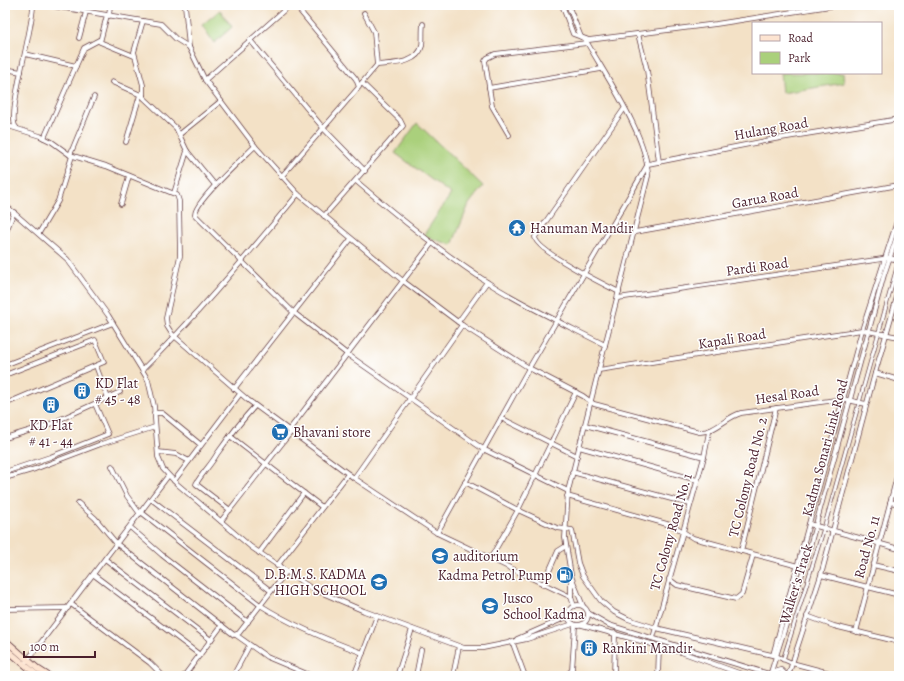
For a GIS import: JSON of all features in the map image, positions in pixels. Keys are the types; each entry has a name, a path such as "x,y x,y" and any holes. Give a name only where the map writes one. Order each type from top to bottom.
{"main road":[{"path":"5,640 49,676"},
{"path":"5,648 23,665 38,676"}],"street":[{"path":"16,127 13,120 32,20 33,5"},
{"path":"47,5 161,24 176,39 188,47"},
{"path":"44,138 84,48 99,40 110,5"},
{"path":"185,5 188,47 205,80 255,146 281,177 298,194 351,239 403,281 460,323 529,368 576,392 590,402 699,432 709,432"},
{"path":"205,80 290,5"},
{"path":"294,5 360,85 400,120 402,126 356,181 324,216"},
{"path":"562,5 573,34 586,41 632,123 648,164 648,176 635,232 567,496 565,529 566,546 571,575 582,606 588,613 609,625 769,674 781,670 788,676"},
{"path":"568,5 581,37"},
{"path":"509,136 494,111 485,61 490,56 837,5"},
{"path":"79,38 86,12"},
{"path":"281,177 324,129 377,65 374,32 364,14"},
{"path":"126,142 142,96 143,85 134,56 135,47 143,21"},
{"path":"377,65 399,64 418,52 422,44 423,24"},
{"path":"638,34 647,70 659,162"},
{"path":"99,40 103,44 134,56"},
{"path":"250,40 324,129 365,170"},
{"path":"25,54 76,66"},
{"path":"5,69 21,72"},
{"path":"489,88 601,69"},
{"path":"112,82 142,96 180,134 187,151 215,185"},
{"path":"39,233 58,202 71,156 94,97"},
{"path":"180,134 221,101"},
{"path":"619,292 550,254 538,244 535,237 624,109"},
{"name":"Hulang Road","path":"648,164 775,139 899,119"},
{"path":"5,125 16,127 44,138 71,156 106,166 174,193 179,200 180,252 166,322 169,331 175,338 234,389 348,474 437,533 490,560 571,597"},
{"path":"255,146 215,185 196,210 195,215 293,312 346,354 409,399 484,449 568,491"},
{"path":"174,193 187,151"},
{"path":"437,533 556,320 648,164"},
{"path":"121,204 129,176"},
{"path":"356,181 397,216 487,282 605,345"},
{"name":"Garua Road","path":"635,232 899,185"},
{"path":"142,370 175,338 298,194"},
{"path":"5,205 39,233 67,259 83,278 142,370 148,380 154,413 158,452 163,469 168,476 259,553 311,588 377,616 459,646 478,648 527,639 582,624 714,663 747,676"},
{"path":"5,234 14,212"},
{"path":"774,656 862,330 899,214"},
{"name":"Kadma Sonari Link Road","path":"769,674 816,525 889,258 899,230"},
{"path":"234,389 351,239"},
{"path":"221,521 267,465 346,354 432,242"},
{"name":"Pardi Road","path":"618,298 889,258 899,260"},
{"name":"Walker's Track","path":"783,660 824,528 899,260"},
{"path":"354,478 487,282"},
{"name":"Kadma Sonari Link Road","path":"788,676 821,575 866,404 899,290"},
{"path":"5,365 113,323"},
{"name":"Kapali Road","path":"599,370 862,330 886,333 899,337"},
{"path":"5,375 95,340 104,362 5,404"},
{"path":"96,366 108,398"},
{"path":"875,373 899,380"},
{"path":"5,438 48,425 120,392"},
{"path":"490,560 518,510 576,392"},
{"path":"174,481 240,394"},
{"path":"843,398 849,401 866,404"},
{"name":"Hesal Road","path":"709,432 734,415 843,398"},
{"path":"5,472 44,460 108,434 95,404"},
{"path":"230,510 196,484 203,471 255,406"},
{"name":"TC Colony Road No. 2","path":"741,551 776,408"},
{"path":"154,413 162,413 201,445"},
{"path":"501,418 577,456"},
{"path":"585,425 704,457"},
{"path":"5,478 36,469 101,444 155,427"},
{"name":"TC Colony Road No. 1","path":"653,638 704,457 709,432"},
{"path":"230,436 322,507"},
{"path":"579,447 697,480"},
{"path":"158,452 176,454 189,461"},
{"path":"112,466 127,496 140,513 260,605 299,628 363,653"},
{"name":"Road No. 11","path":"856,632 899,469"},
{"path":"572,472 690,504"},
{"path":"277,566 348,474"},
{"path":"23,665 94,575 168,476"},
{"path":"465,482 518,510 557,528 571,529 573,532 576,556 583,576 600,601 614,612 628,619 656,628 774,656 792,663 841,676"},
{"path":"259,553 304,493"},
{"path":"567,496 674,526 690,538 798,566"},
{"path":"151,499 271,591"},
{"path":"890,502 899,504"},
{"path":"78,503 95,518 117,544 249,646 266,658 312,676"},
{"path":"810,524 899,549"},
{"path":"130,527 162,555 248,622"},
{"path":"543,585 558,551 566,546"},
{"path":"669,579 677,585 736,599 742,594 753,555"},
{"path":"105,559 211,640"},
{"path":"873,565 899,571"},
{"path":"236,635 239,634 286,572"},
{"path":"94,575 200,655"},
{"path":"571,575 571,597 574,606"},
{"path":"821,575 899,595"},
{"path":"71,604 150,663 163,676"},
{"path":"514,641 526,634 552,625 567,617 570,608 574,606 582,606"},
{"path":"5,610 68,608"},
{"path":"582,624 586,622 588,613"},
{"path":"354,676 377,616"},
{"path":"807,616 834,626 899,642"},
{"path":"566,676 572,670 574,625 567,617"},
{"path":"184,676 222,625"},
{"path":"397,676 412,629"},
{"path":"614,676 615,633"},
{"path":"514,641 525,676"},
{"path":"233,676 249,646"},
{"path":"453,676 459,646"},
{"path":"658,676 659,646"},
{"path":"416,676 422,650"}],"green space":[{"path":"220,10 232,27 214,43 202,25"},
{"path":"780,74 843,74 844,83 782,93"},
{"path":"417,123 483,186 469,204 452,245 423,236 451,194 395,153"}],"place":[{"name":"Hanuman Mandir","path":"517,228"},
{"name":"KD Flat # 45 - 48","path":"82,391"},
{"name":"KD Flat # 41 - 44","path":"51,405"},
{"name":"Bhavani store","path":"280,432"},
{"name":"auditorium","path":"440,556"},
{"name":"Kadma Petrol Pump","path":"565,575"},
{"name":"D.B.M.S. KADMA HIGH SCHOOL","path":"379,582"},
{"name":"Jusco School Kadma","path":"490,606"},
{"name":"Rankini Mandir","path":"589,648"}]}
